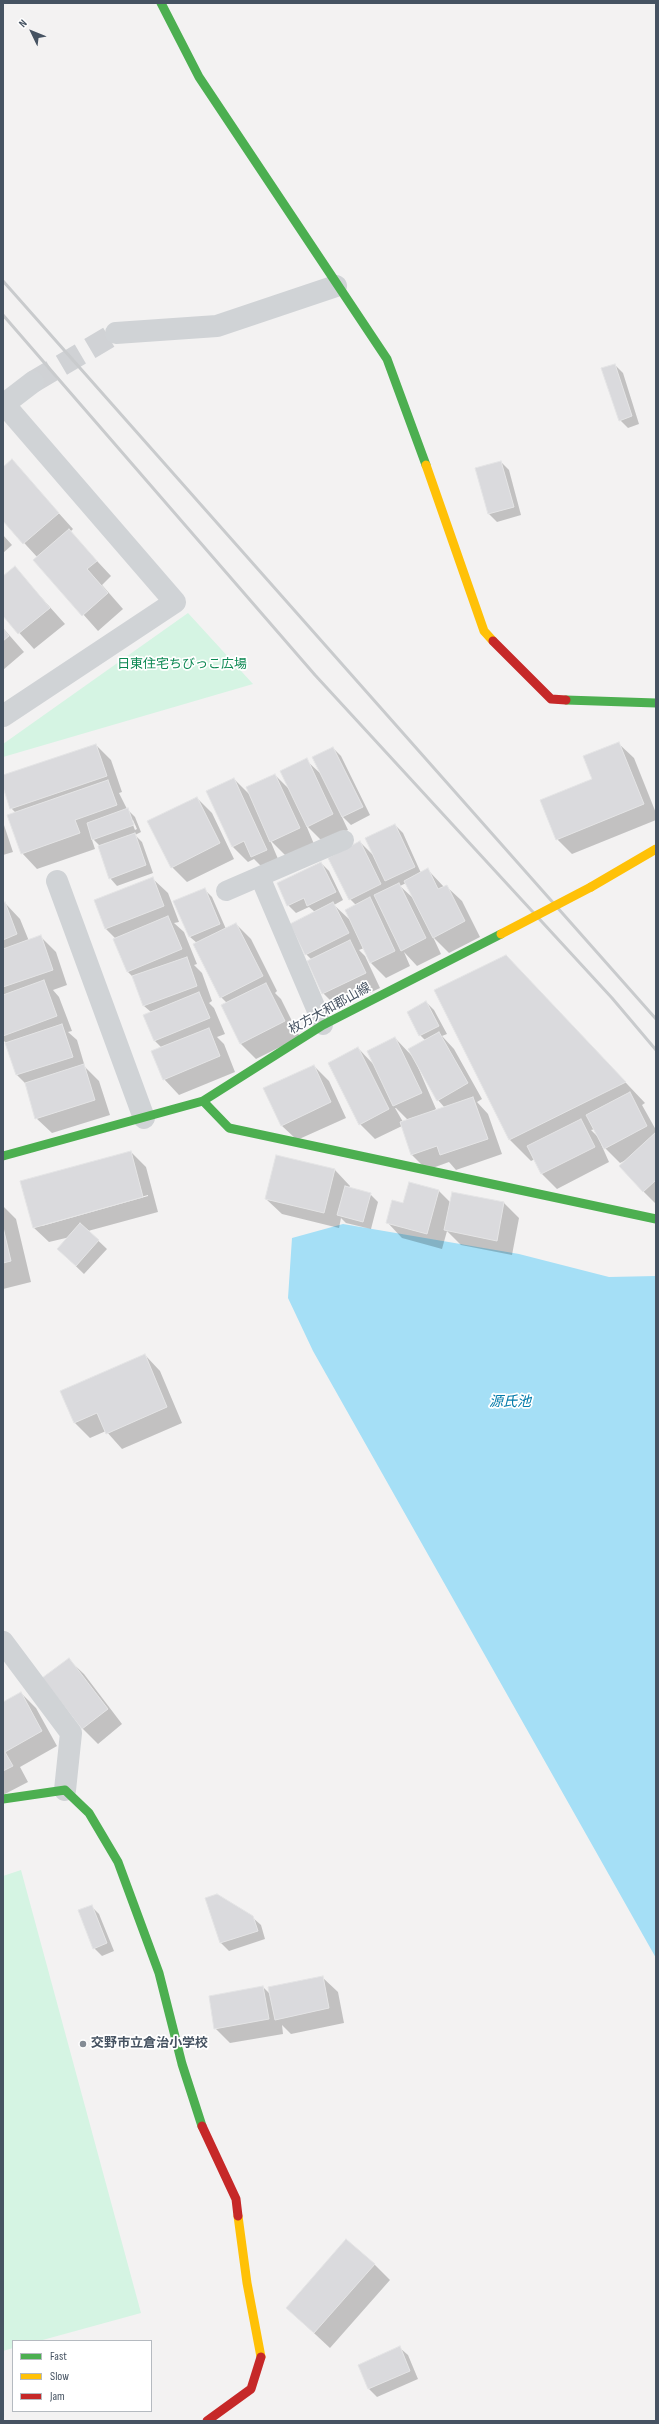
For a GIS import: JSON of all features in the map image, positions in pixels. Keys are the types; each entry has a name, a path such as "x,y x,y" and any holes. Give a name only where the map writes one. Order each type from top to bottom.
{"street":[{"path":"161,3 199,77 336,286 387,359 435,489 484,631 551,699 656,703"},
{"path":"116,333 217,326 336,286"},
{"path":"3,716 175,602 3,404 33,382"},
{"name":"枚方大和郡山線","path":"3,1156 203,1101 323,1025 591,887 656,849"},
{"path":"57,881 144,1118"},
{"path":"203,1101 229,1128 656,1219"},
{"path":"3,1642 71,1733 65,1790"},
{"path":"3,1799 65,1790"},
{"path":"65,1790 89,1814 118,1862 159,1973 182,2064 204,2131 236,2199 247,2283 261,2358 252,2389 207,2421"}],"lane":[{"path":"226,891 344,840"},
{"path":"260,877 323,1025"}],"green space":[{"name":"日東住宅ちびっこ広場","path":"188,613 253,684 3,757 3,744"},
{"path":"21,1870 141,2313 43,2340 12,2340 12,2348 3,2351 3,1876"}],"water":[{"name":"源氏池","path":"343,1224 519,1254 609,1277 656,1276 656,1958 313,1351 288,1298 292,1238"}],"building":[{"path":"615,364 632,416 619,421 601,368"},
{"path":"12,459 59,513 23,544 3,521 3,467"},
{"path":"501,461 514,507 488,514 475,468"},
{"path":"69,529 97,561 87,569 108,593 82,616 33,560"},
{"path":"15,566 50,608 18,634 3,616 3,576"},
{"path":"3,629 9,636 3,641"},
{"path":"619,742 644,804 556,840 540,800 592,779 583,756"},
{"path":"96,744 107,776 10,809 3,787 3,775"},
{"path":"333,747 363,807 342,817 312,757"},
{"path":"307,758 333,814 307,827 280,771"},
{"path":"275,774 300,828 270,842 246,787"},
{"path":"234,778 267,850 251,857 244,841 232,847 206,791"},
{"path":"108,780 117,805 75,820 80,833 21,854 7,815"},
{"path":"197,797 220,843 171,868 147,821"},
{"path":"128,808 134,825 92,840 87,823"},
{"path":"395,824 415,867 385,881 365,838"},
{"path":"135,833 146,865 109,879 98,846"},
{"path":"360,841 381,884 349,900 328,858"},
{"path":"321,862 336,892 307,906 304,898 287,906 277,883"},
{"path":"428,868 438,889 447,885 465,921 433,938 404,881"},
{"path":"153,877 164,906 105,929 94,900"},
{"path":"399,883 426,938 401,951 374,895"},
{"path":"205,888 220,924 189,937 173,901"},
{"path":"370,897 395,951 370,963 345,910"},
{"path":"5,902 17,934 3,940 3,903"},
{"path":"333,902 349,933 305,955 290,924"},
{"path":"168,916 182,949 127,972 113,939"},
{"path":"236,923 263,976 220,998 193,944"},
{"path":"41,935 53,970 3,987 3,949"},
{"path":"350,940 366,973 322,994 307,961"},
{"path":"506,955 626,1082 509,1140 434,990"},
{"path":"187,957 197,986 143,1006 132,976"},
{"path":"44,980 57,1016 3,1036 3,995"},
{"path":"266,983 285,1021 240,1044 221,1005"},
{"path":"199,992 210,1018 154,1041 143,1015"},
{"path":"426,1001 439,1026 419,1036 407,1012"},
{"path":"62,1024 73,1057 16,1075 5,1043"},
{"path":"209,1028 220,1056 163,1080 151,1051"},
{"path":"439,1032 468,1083 437,1101 408,1049"},
{"path":"395,1037 422,1093 393,1106 367,1051"},
{"path":"358,1047 389,1109 359,1125 328,1063"},
{"path":"84,1064 95,1100 35,1119 25,1083"},
{"path":"314,1065 331,1102 281,1126 263,1088"},
{"path":"630,1092 647,1126 604,1149 586,1115"},
{"path":"473,1097 488,1139 440,1155 437,1146 411,1155 400,1122"},
{"path":"581,1119 595,1147 541,1174 527,1146"},
{"path":"656,1132 656,1180 643,1192 619,1166"},
{"path":"131,1151 143,1197 33,1228 20,1181"},
{"path":"276,1155 335,1169 324,1213 265,1199"},
{"path":"409,1182 439,1190 427,1234 386,1223 392,1200 403,1203"},
{"path":"345,1186 371,1193 363,1222 337,1215"},
{"path":"452,1192 504,1202 497,1241 444,1230"},
{"path":"80,1223 99,1240 76,1266 57,1249"},
{"path":"3,1227 11,1261 3,1263"},
{"path":"145,1354 167,1407 106,1434 97,1413 74,1423 60,1391"},
{"path":"69,1658 108,1709 82,1729 42,1678"},
{"path":"21,1692 42,1731 5,1752 13,1766 3,1771 3,1702"},
{"path":"217,1894 253,1916 258,1931 220,1943 205,1898"},
{"path":"92,1905 107,1943 93,1949 78,1910"},
{"path":"323,1976 329,2008 275,2020 268,1987"},
{"path":"263,1986 269,2019 214,2029 209,1996"},
{"path":"346,2239 375,2264 314,2333 286,2308"},
{"path":"400,2346 410,2371 368,2389 358,2365"}],"tunnel":[{"path":"33,382 116,333"}],"railway":[{"path":"3,281 656,1019"},
{"path":"3,315 315,675 612,998 656,1050"}],"traffic: fast":[{"path":"161,3 199,77 387,359 426,465"},
{"path":"566,700 656,703"},
{"path":"3,1156 203,1101 323,1025 501,934"},
{"path":"203,1101 229,1128 656,1219"},
{"path":"3,1799 65,1790 89,1813 118,1862 159,1973 182,2064 202,2126"}],"traffic: slow":[{"path":"426,465 484,631 493,641"},
{"path":"591,887 656,849"},
{"path":"501,934 591,887"},
{"path":"238,2216 247,2283 261,2357"}],"traffic: jam":[{"path":"493,641 551,699 566,700"},
{"path":"202,2126 236,2199 238,2216"},
{"path":"207,2421 251,2389 261,2357"}],"place":[{"name":"交野市立倉治小学校","path":"83,2044"}]}
